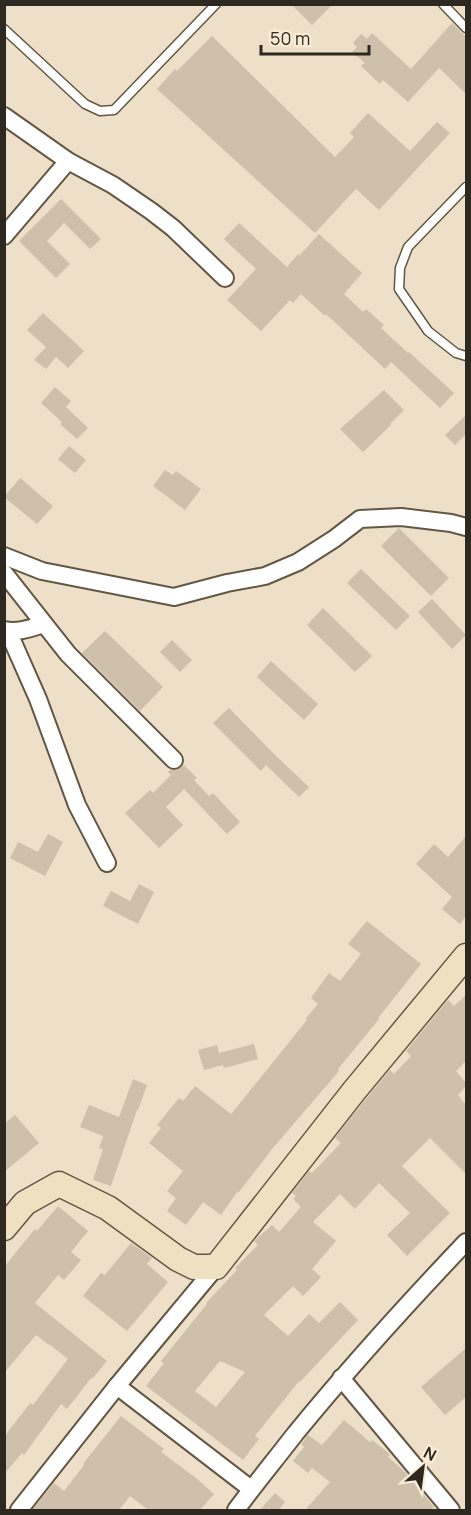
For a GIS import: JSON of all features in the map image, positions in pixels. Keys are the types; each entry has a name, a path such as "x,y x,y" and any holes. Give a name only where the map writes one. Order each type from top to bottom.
{"street":[{"path":"4,116 68,161 113,185 151,211 173,228 225,278"},
{"path":"4,236 68,161"},
{"path":"4,556 42,571 174,597 227,583 266,576 298,562 360,519 401,517 466,527"},
{"path":"4,573 68,654 174,760"},
{"path":"44,624 24,630 6,631 38,699 77,806 107,863"},
{"path":"19,1510 216,1266 354,1090 466,956"},
{"path":"4,1228 25,1203 59,1184 108,1208 178,1259 194,1267 216,1266"},
{"path":"236,1510 341,1378 466,1242"},
{"path":"341,1378 451,1510"},
{"path":"117,1386 251,1489"}],"lane":[{"path":"4,29 85,104 100,111 114,110 216,4"},
{"path":"443,4 466,28"},
{"path":"466,187 408,247 400,268 399,289 428,331 456,353 466,356"}],"building":[{"path":"291,4 333,4 312,25"},
{"path":"452,23 466,37 466,94 439,68 408,102 383,80 380,84 361,66 365,63 352,52 357,47 353,43 361,34 367,39 372,33 411,69"},
{"path":"212,36 335,157 354,137 350,133 368,113 410,151 437,122 450,133 379,210 356,189 315,233 157,89 175,69 177,71"},
{"path":"61,199 101,239 90,249 64,223 47,241 70,264 56,278 19,241"},
{"path":"239,223 287,267 319,234 362,273 344,294 363,312 366,309 384,325 381,328 454,393 440,408 391,362 385,369 301,294 293,303 290,300 261,331 227,300 256,269 224,239"},
{"path":"43,313 84,351 68,368 56,357 46,369 34,360 46,347 27,330"},
{"path":"55,387 71,401 66,407 88,428 77,439 41,403"},
{"path":"384,390 404,410 363,452 340,429"},
{"path":"466,415 466,434 455,445 445,435"},
{"path":"69,446 86,460 75,473 58,459"},
{"path":"165,470 173,475 176,471 201,489 185,510 153,486"},
{"path":"20,478 53,506 37,524 4,497"},
{"path":"399,528 449,578 431,596 381,546"},
{"path":"361,569 410,616 396,630 347,583"},
{"path":"432,599 466,635 452,649 418,612"},
{"path":"323,608 372,656 355,672 307,625"},
{"path":"105,631 163,687 140,711 82,653"},
{"path":"172,640 192,660 180,672 160,652"},
{"path":"271,661 318,704 304,720 257,677"},
{"path":"229,708 309,787 299,797 266,765 261,771 213,723"},
{"path":"184,765 197,778 194,780 209,796 213,793 240,822 227,834 184,789 166,807 183,825 159,848 125,813 150,790 153,793 171,775 168,772 170,770 177,770"},
{"path":"48,834 63,842 45,876 10,858 18,842 38,852"},
{"path":"466,836 466,916 460,924 442,909 452,897 416,864 434,844 448,857"},
{"path":"139,884 154,892 138,924 103,906 111,891 130,901"},
{"path":"367,921 421,964 338,1069 339,1071 273,1148 221,1215 203,1202 186,1225 167,1211 176,1198 167,1191 183,1171 149,1143 161,1128 157,1125 179,1098 183,1101 195,1086 231,1114 307,1020 306,1018 318,1004 311,998 329,973 340,981 361,954 348,944"},
{"path":"466,995 466,1061 456,1071 466,1083 458,1095 466,1105 466,1174 430,1138 402,1166 450,1213 407,1256 387,1235 410,1213 379,1183 355,1209 340,1194 313,1222 336,1241 312,1269 321,1277 303,1296 293,1286 264,1315 288,1336 309,1314 319,1323 340,1302 358,1320 299,1381 255,1436 259,1439 243,1460 146,1386 164,1363 161,1361 206,1303 258,1245 254,1241 272,1225 279,1232 301,1207 293,1199 296,1196 292,1193 309,1171 312,1173 341,1143 335,1138 365,1100 390,1070 394,1074 411,1056 406,1051 448,1000 454,1006","holes":["220,1361 245,1372 216,1407 195,1391"]},
{"path":"254,1044 258,1059 224,1068 223,1065 204,1070 198,1050 217,1045 219,1053"},
{"path":"133,1079 147,1085 111,1186 93,1180 103,1149 99,1148 103,1136 80,1127 89,1105 119,1117"},
{"path":"15,1115 39,1143 4,1172 4,1124"},
{"path":"58,1206 88,1231 71,1252 81,1260 64,1280 58,1275 35,1303 107,1361 67,1409 61,1404 24,1455 22,1453 4,1474 4,1437 30,1403 33,1405 68,1359 36,1335 4,1373 4,1267 35,1229 37,1231"},
{"path":"131,1243 152,1258 147,1264 168,1282 127,1331 83,1296 101,1273 105,1275"},
{"path":"466,1348 466,1397 445,1415 421,1387"},
{"path":"121,1416 164,1449 161,1452 214,1494 200,1510 148,1510 130,1496 119,1510 32,1510 54,1483 64,1491"},
{"path":"344,1420 370,1442 372,1440 390,1454 388,1457 405,1472 434,1507 431,1510 305,1510 330,1482 312,1468 308,1473 293,1461 304,1447 301,1444 308,1435 322,1445"},
{"path":"275,1493 285,1502 279,1510 260,1510"}]}
